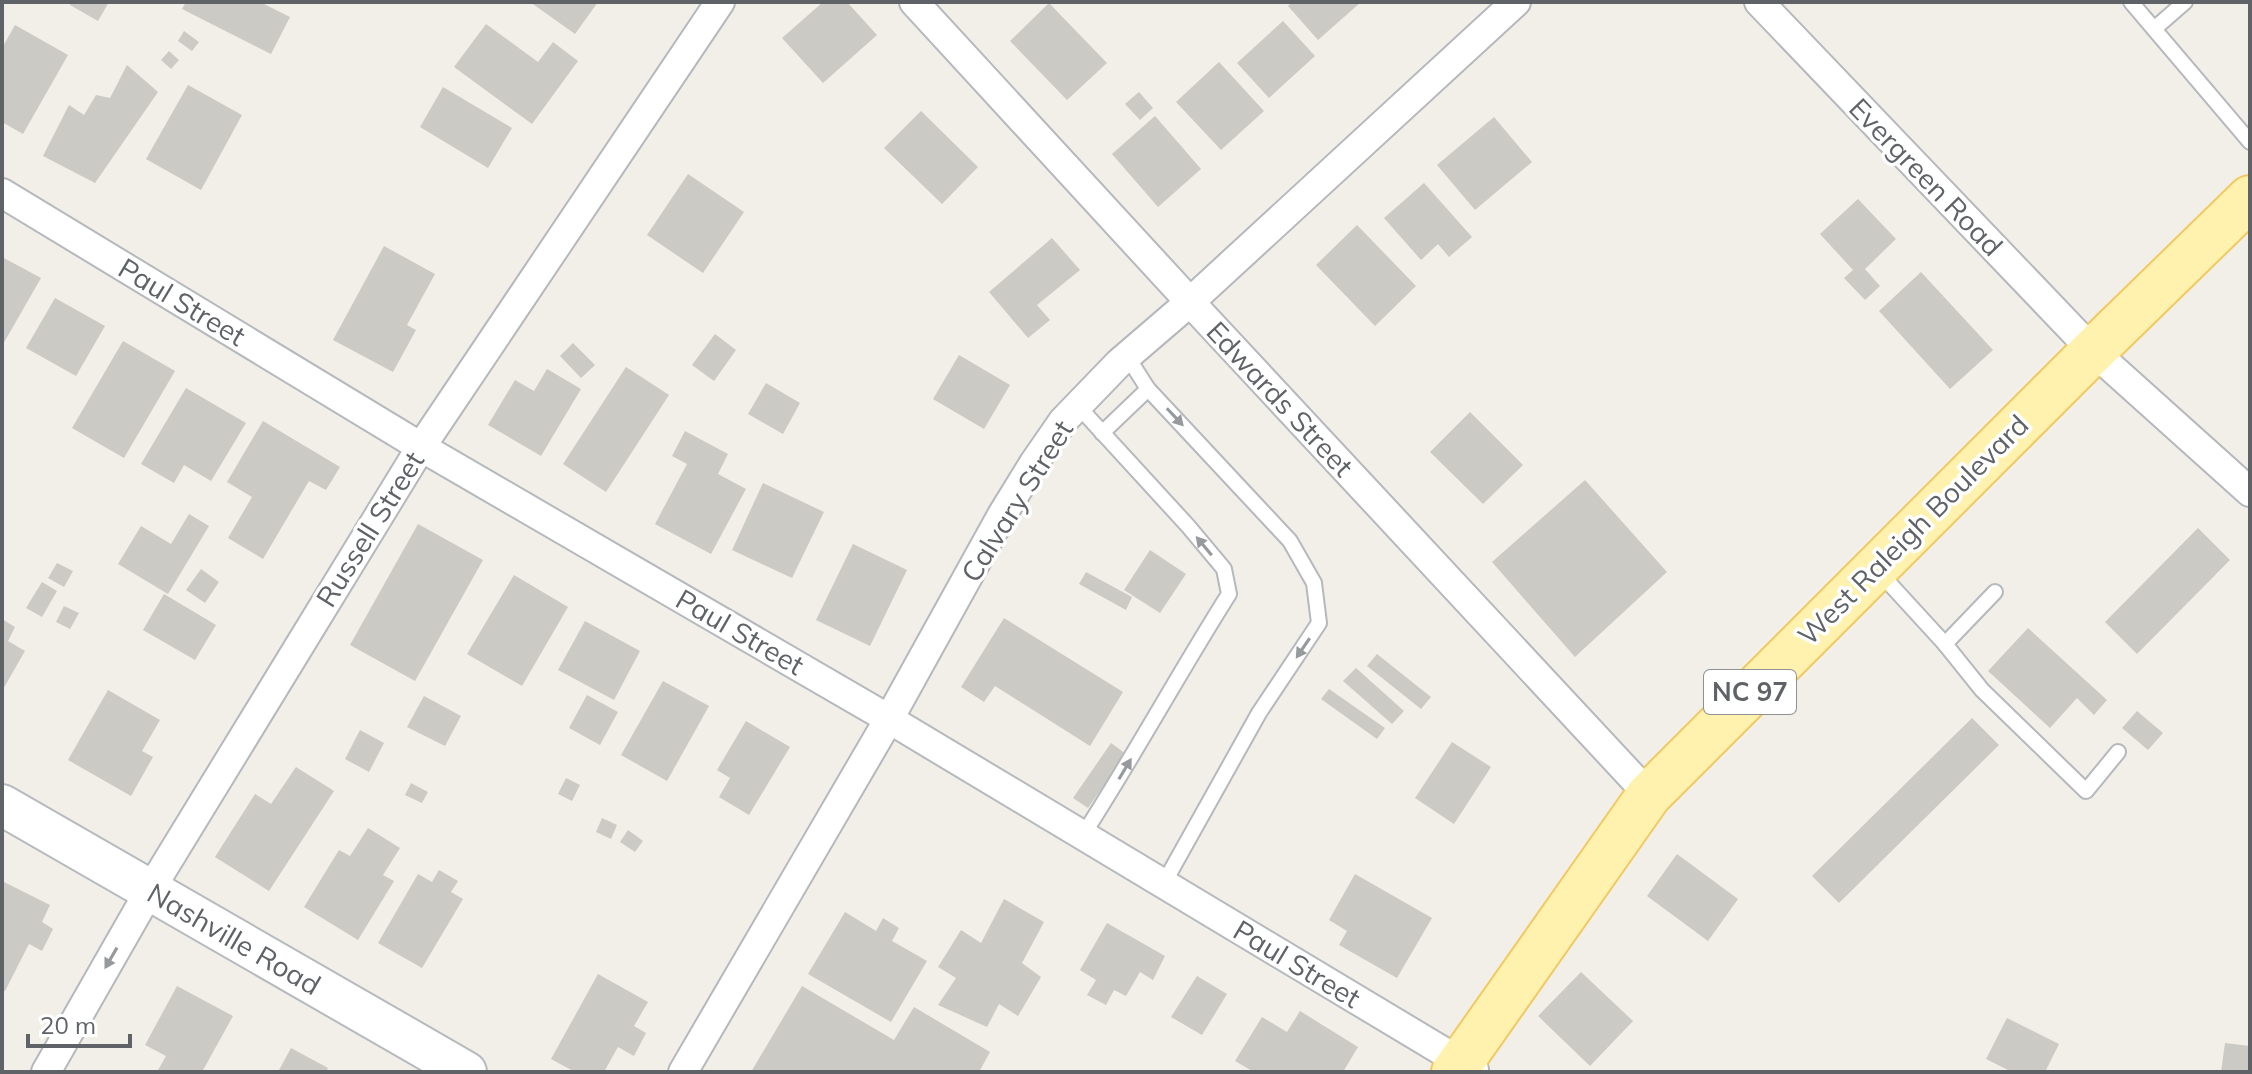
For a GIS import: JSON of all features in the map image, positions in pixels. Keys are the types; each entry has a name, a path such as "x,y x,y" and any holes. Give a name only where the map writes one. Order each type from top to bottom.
{"main road":[{"name":"West Raleigh Boulevard","path":"1464,1069 1649,795 2250,198"},
{"name":"Nashville Road","path":"2,805 466,1072"}],"street":[{"name":"Russell Street","path":"46,1072 150,890 421,447 720,2"},
{"name":"Edwards Street","path":"914,2 1649,795"},
{"name":"Calvary Street","path":"683,1072 889,719 1010,502 1063,421 1127,356 1190,302 1516,2"},
{"name":"Evergreen Road","path":"1759,2 2093,351 2250,492"},
{"name":"Paul Street","path":"2,193 421,447 1164,883 1464,1069"}],"lane":[{"path":"2131,2 2250,142"},
{"path":"2154,29 2185,2"},
{"path":"1127,356 1148,389 1290,541 1314,583 1319,623 1259,713 1164,883"},
{"path":"1102,433 1148,389"},
{"path":"1078,406 1224,569 1229,594 1083,835"},
{"path":"1876,569 1945,644 1982,690 2086,791 2118,752"},
{"path":"1945,644 1995,592"}],"building":[{"path":"71,2 109,2 98,21 70,5"},
{"path":"186,2 260,2 290,17 271,54 182,9"},
{"path":"530,2 598,2 575,34"},
{"path":"823,2 847,2 877,35 823,83 782,38"},
{"path":"1292,2 1361,2 1318,40 1288,6"},
{"path":"1049,3 1107,63 1067,100 1010,41"},
{"path":"1283,21 1315,56 1269,98 1237,63"},
{"path":"486,24 538,62 553,42 578,61 532,124 454,67"},
{"path":"15,25 68,55 23,134 2,122 2,48"},
{"path":"184,31 199,42 192,51 178,41"},
{"path":"169,51 179,60 171,69 161,60"},
{"path":"1219,62 1264,111 1221,150 1176,102"},
{"path":"127,65 158,92 95,183 43,156 69,105 84,115 96,95 110,98"},
{"path":"188,85 242,115 201,190 146,159"},
{"path":"443,87 512,128 488,168 420,127"},
{"path":"1139,92 1153,108 1140,120 1125,104"},
{"path":"921,111 978,167 942,204 884,148"},
{"path":"1155,116 1201,169 1158,207 1112,154"},
{"path":"1494,117 1532,162 1475,210 1437,165"},
{"path":"688,174 744,212 703,273 647,235"},
{"path":"1424,183 1472,237 1449,257 1438,244 1421,260 1384,218"},
{"path":"1858,199 1896,239 1865,269 1880,286 1865,300 1844,278 1853,270 1820,234"},
{"path":"1357,225 1416,286 1375,326 1316,265"},
{"path":"1052,238 1080,270 1037,305 1050,320 1028,338 989,292"},
{"path":"384,246 435,274 407,325 416,330 393,372 333,340"},
{"path":"2,257 41,278 2,346"},
{"path":"1921,272 1993,350 1950,389 1879,311"},
{"path":"55,298 105,326 76,376 26,348"},
{"path":"715,334 736,350 714,381 692,365"},
{"path":"123,341 175,371 124,458 72,428"},
{"path":"573,343 595,365 581,378 560,356"},
{"path":"959,355 1010,385 984,429 933,399"},
{"path":"626,367 669,395 606,492 563,464"},
{"path":"547,369 581,389 541,456 488,425 515,380 534,391"},
{"path":"766,383 800,403 783,434 748,414"},
{"path":"186,388 246,423 211,481 184,465 174,483 141,464"},
{"path":"1470,412 1523,465 1483,504 1430,452"},
{"path":"263,421 340,467 326,490 309,481 263,559 228,538 252,497 227,482"},
{"path":"685,431 728,454 718,474 746,489 711,554 655,524 687,464 672,456"},
{"path":"1585,480 1667,572 1575,657 1492,562"},
{"path":"763,483 824,512 792,578 732,550"},
{"path":"189,514 209,526 168,594 118,564 141,526 171,544"},
{"path":"418,524 483,560 415,681 350,645"},
{"path":"2198,528 2230,560 2137,654 2105,622"},
{"path":"853,544 907,570 870,646 816,620"},
{"path":"1150,550 1186,574 1160,613 1124,590"},
{"path":"57,563 73,571 64,587 48,578"},
{"path":"201,569 219,582 205,603 186,590"},
{"path":"1086,572 1132,597 1126,610 1079,584"},
{"path":"514,575 568,607 522,686 467,654"},
{"path":"42,582 57,591 42,617 26,608"},
{"path":"164,594 216,625 195,660 143,630"},
{"path":"64,606 79,613 70,629 56,622"},
{"path":"1004,618 1123,692 1090,746 995,686 984,702 961,687"},
{"path":"2,619 15,627 8,641 25,651 2,691"},
{"path":"585,621 640,651 614,700 558,670"},
{"path":"2028,628 2107,700 2094,715 2077,698 2050,728 1988,671"},
{"path":"1377,654 1431,697 1421,709 1367,666"},
{"path":"1356,668 1404,711 1392,724 1343,681"},
{"path":"663,681 709,706 667,781 621,755"},
{"path":"1329,689 1385,728 1377,739 1321,699"},
{"path":"108,690 160,720 142,751 153,757 131,796 68,760"},
{"path":"587,695 618,712 600,745 569,728"},
{"path":"424,696 461,716 445,746 407,727"},
{"path":"2137,711 2163,733 2148,750 2122,728"},
{"path":"1972,718 1999,745 1839,903 1812,876"},
{"path":"746,721 790,747 749,815 719,797 730,778 717,770"},
{"path":"360,730 384,743 369,772 345,759"},
{"path":"1452,742 1491,767 1454,824 1415,798"},
{"path":"1111,743 1126,754 1088,808 1073,798"},
{"path":"296,767 334,791 269,891 215,857 255,794 271,804"},
{"path":"566,778 580,785 572,801 558,794"},
{"path":"411,783 428,792 422,803 405,795"},
{"path":"602,818 617,825 611,839 596,832"},
{"path":"368,828 400,848 383,875 394,881 358,940 304,907 339,850 350,856"},
{"path":"628,830 643,841 635,852 620,842"},
{"path":"1677,854 1738,899 1708,941 1647,896"},
{"path":"439,870 458,881 451,892 463,899 422,968 378,943 418,874 432,882"},
{"path":"1355,874 1432,918 1397,978 1339,945 1347,931 1329,920"},
{"path":"2,881 50,905 42,922 53,929 42,951 29,944 5,991 2,990"},
{"path":"1004,899 1044,922 1022,963 1041,977 1018,1016 999,1004 987,1027 938,1005 956,978 938,967 961,930 981,943"},
{"path":"845,912 876,931 883,918 899,928 892,941 927,961 891,1022 808,974"},
{"path":"1107,923 1165,956 1153,980 1140,972 1126,996 1114,990 1106,1005 1087,995 1096,980 1080,970"},
{"path":"1581,972 1633,1021 1590,1066 1538,1016"},
{"path":"598,974 648,1002 634,1026 646,1033 634,1056 618,1047 604,1072 575,1072 551,1059"},
{"path":"1197,976 1227,994 1202,1035 1171,1017"},
{"path":"177,986 233,1016 202,1072 157,1072 166,1056 145,1045"},
{"path":"802,986 894,1040 914,1007 990,1052 979,1072 751,1072"},
{"path":"1300,1011 1358,1047 1343,1072 1254,1072 1235,1061 1262,1017 1287,1032"},
{"path":"2007,1018 2059,1044 2045,1072 2012,1072 1986,1059"},
{"path":"2225,1043 2250,1046 2250,1072 2221,1072"},
{"path":"291,1048 328,1068 326,1072 278,1072"}]}
